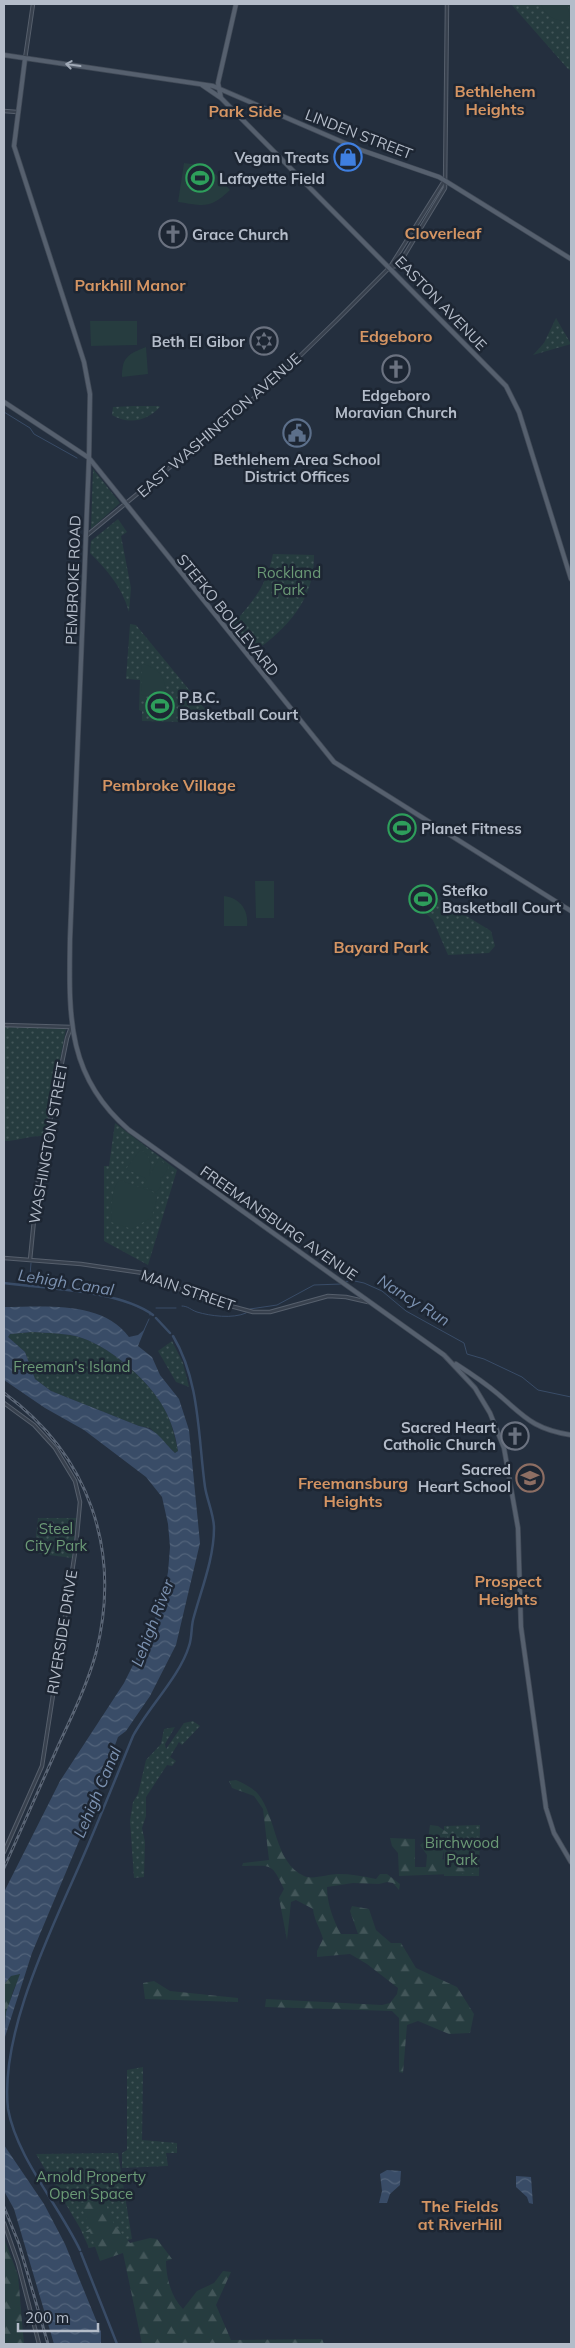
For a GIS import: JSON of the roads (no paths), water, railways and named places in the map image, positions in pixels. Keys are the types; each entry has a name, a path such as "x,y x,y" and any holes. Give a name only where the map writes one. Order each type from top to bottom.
{"main road":[{"path":"218,89 236,4"},
{"name":"LINDEN STREET","path":"4,55 200,83 218,89 361,150 415,167 444,181 571,259"},
{"path":"17,112 25,58"},
{"path":"200,83 221,98"},
{"name":"EASTON AVENUE","path":"218,89 221,98 390,267 511,392 519,412 571,579"},
{"name":"PEMBROKE ROAD","path":"17,112 14,146 87,375 90,400 70,925 69,999 71,1026"},
{"name":"STEFKO BOULEVARD","path":"4,402 89,458 334,762 571,911"},
{"name":"FREEMANSBURG AVENUE","path":"71,1026 78,1055 87,1076 102,1101 123,1125 444,1355 475,1388 490,1413 504,1448 518,1528 521,1627 542,1787 550,1822 571,1862"},
{"path":"444,1355 498,1394 530,1422 548,1430 571,1435"}],"street":[{"path":"25,58 33,4"},
{"name":"EAST WASHINGTON AVENUE","path":"390,267 396,266 401,261 443,193 448,4"},
{"path":"4,110 17,112"},
{"name":"EAST WASHINGTON AVENUE","path":"86,536 270,385 390,267 444,181"},
{"path":"4,1025 71,1026"},
{"name":"WASHINGTON STREET","path":"30,1260 38,1180 71,1026"},
{"name":"MAIN STREET","path":"4,1258 84,1264 143,1273 197,1297 250,1311 270,1312 328,1296 346,1297 370,1302"},
{"name":"RIVERSIDE DRIVE","path":"4,1403 34,1426 54,1447 75,1481 80,1502 76,1546 42,1766 4,1852"},
{"path":"4,2223 18,2263 39,2344"}],"water":[{"path":"4,1307 54,1307 88,1311 118,1325 129,1337 138,1335 145,1329 138,1346 152,1357 160,1375 179,1399 189,1430 200,1543 176,1645 150,1696 126,1731 118,1737 82,1834 32,1953 4,2040 6,2012 20,1974 11,1976 4,1984 4,1892 60,1781 124,1683 147,1637 162,1602 168,1572 170,1547 168,1524 162,1497 146,1477 84,1430 45,1408 4,1380","holes":["32,1332 76,1336 94,1343 119,1359 142,1380 161,1403 171,1423 178,1451 175,1453 151,1430 51,1391 35,1379 25,1352 8,1337 10,1334"]},
{"path":"4,2145 44,2204 65,2244 101,2332 101,2344 54,2344 14,2209 4,2191"},
{"path":"387,2170 401,2171 400,2185 390,2194 387,2203 379,2203 382,2191 380,2174"},
{"path":"516,2176 531,2177 533,2204 529,2203 527,2197 516,2187"}],"waterway":[{"path":"4,412 30,428 34,434 77,458"},
{"path":"29,1287 31,1263"},
{"name":"Nancy Run","path":"346,1282 350,1280 364,1283 382,1291 406,1311 464,1343 467,1354 484,1359 522,1377 538,1390 571,1397"},
{"name":"Lehigh Canal","path":"4,1283 102,1295 139,1307 153,1315"},
{"name":"Nancy Run","path":"250,1309 277,1305 314,1285 341,1284"},
{"name":"Nancy Run","path":"182,1306 215,1316 235,1316 246,1313"},
{"name":"Nancy Run","path":"156,1308 176,1308"},
{"name":"Lehigh Canal","path":"156,1318 170,1333"},
{"name":"Nancy Run","path":"144,1330 149,1319"},
{"name":"Lehigh Canal","path":"80,2250 20,2145 8,2109 7,2081 11,2051 28,1988 133,1736 179,1669 185,1657 212,1551 214,1523 205,1487 197,1409 188,1371 182,1353 173,1336"},
{"name":"Lehigh Canal","path":"81,2253 117,2344"}],"railway":[{"path":"4,1393 33,1418 58,1445 77,1475 92,1508 101,1542 105,1578 103,1615 96,1653 88,1676 4,1868"},
{"path":"4,2207 19,2244 48,2344"}],"place":[{"name":"Vegan Treats","path":"348,157"},
{"name":"Lafayette Field","path":"200,178"},
{"name":"Grace Church","path":"173,234"},
{"name":"Beth El Gibor","path":"264,341"},
{"name":"Edgeboro Moravian Church","path":"396,369"},
{"name":"Bethlehem Area School District Offices","path":"297,433"},
{"name":"P.B.C. Basketball Court","path":"160,706"},
{"name":"Planet Fitness","path":"402,828"},
{"name":"Stefko Basketball Court","path":"423,899"},
{"name":"Sacred Heart Catholic Church","path":"515,1436"},
{"name":"Sacred Heart School","path":"530,1478"}],"district":[{"name":"Bethlehem Heights","path":"495,100"},
{"name":"Park Side","path":"245,111"},
{"name":"Cloverleaf","path":"443,233"},
{"name":"Parkhill Manor","path":"130,285"},
{"name":"Edgeboro","path":"396,336"},
{"name":"Pembroke Village","path":"169,785"},
{"name":"Bayard Park","path":"381,947"},
{"name":"Freemansburg Heights","path":"353,1492"},
{"name":"Prospect Heights","path":"508,1590"},
{"name":"The Fields at RiverHill","path":"460,2215"}],"park label":[{"name":"Rockland Park","path":"289,580"},
{"name":"Freeman's Island","path":"72,1366"},
{"name":"Steel City Park","path":"56,1536"},
{"name":"Birchwood Park","path":"462,1850"},
{"name":"Arnold Property Open Space","path":"91,2184"}],"water label":[{"name":"Lehigh River","path":"152,1623"}]}
